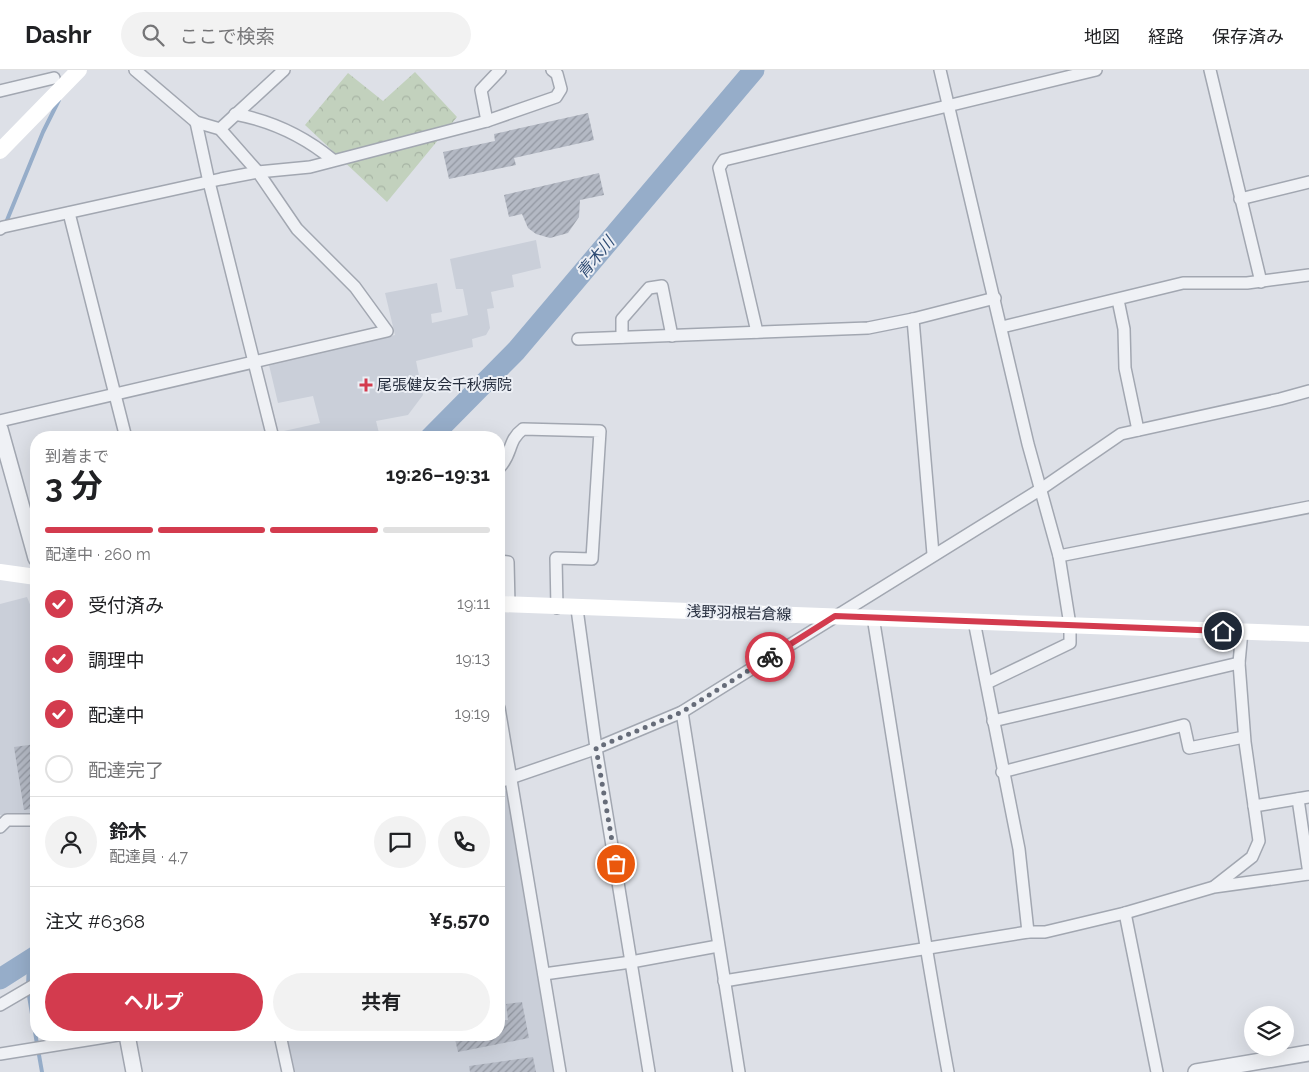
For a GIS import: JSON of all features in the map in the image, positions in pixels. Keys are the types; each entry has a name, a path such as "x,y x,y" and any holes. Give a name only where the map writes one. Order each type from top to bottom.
{"main road":[{"path":"0,150 56,78 79,70"},
{"path":"0,572 30,576"},
{"name":"浅野羽根岩倉線","path":"505,605 1309,634"}],"street":[{"path":"0,421 387,331 355,287 297,230 258,172 220,129 196,122 135,70"},
{"path":"220,129 284,70"},
{"path":"487,121 481,90 500,70"},
{"path":"0,229 258,172 310,167 487,121 556,97 560,89 557,74 552,70"},
{"path":"940,70 1002,326 1028,444 1059,556 1070,625 1070,643 987,683"},
{"path":"758,332 719,168 724,160 1096,70"},
{"path":"1210,70 1240,199 1262,282"},
{"path":"0,91 56,78"},
{"path":"235,114 255,118 286,130 313,144 333,160"},
{"path":"196,122 209,182 271,431"},
{"path":"1240,199 1309,182"},
{"path":"69,213 124,431"},
{"path":"1002,326 1118,300 1183,283 1262,282 1309,275"},
{"path":"622,337 622,319 649,288 662,286 672,336"},
{"path":"578,339 868,328 913,319 995,298"},
{"path":"1118,300 1124,329 1125,368 1138,430"},
{"path":"913,319 933,554"},
{"path":"505,780 596,748 682,712 933,554 1042,489 1121,434 1309,391"},
{"path":"0,429 30,536"},
{"path":"505,461 513,436 523,429 600,431 592,559 556,558 557,608"},
{"path":"1059,556 1309,508"},
{"path":"505,562 508,562 505,594"},
{"path":"577,609 596,748 649,1072"},
{"path":"873,618 948,1072"},
{"path":"974,621 1002,772 1019,849 1028,932"},
{"path":"1214,887 1252,857 1259,841 1244,736 1239,663 1242,631"},
{"path":"993,721 1239,663"},
{"path":"682,712 739,1072"},
{"path":"1002,772 1184,725 1189,748 1244,736"},
{"path":"505,785 544,974 560,1072"},
{"path":"724,981 1028,932 1045,932 1125,913 1214,887 1309,874 1304,798 1254,806"},
{"path":"2,822 30,820"},
{"path":"1125,913 1157,1072"},
{"path":"544,974 631,962 718,946"},
{"path":"0,1005 30,988"},
{"path":"0,1054 81,1041"},
{"path":"128,1041 134,1072"},
{"path":"281,1041 288,1072"},
{"path":"1196,1072 1309,1053"}],"shaded area":[{"path":"536,240 541,268 512,275 514,287 491,292 494,308 487,309 490,328 486,335 472,339 473,347 416,361 423,395 408,415 376,421 378,431 284,431 320,423 313,396 278,403 269,365 395,335 385,293 437,283 442,312 431,314 432,323 468,315 463,289 456,289 450,259"},
{"path":"27,597 30,604 30,813 0,815 0,604"},
{"path":"505,791 507,791 553,1072 291,1072 286,1041 505,1041"}],"green space":[{"path":"415,72 457,117 387,202 305,125 348,73 383,101"}],"building":[{"path":"588,113 594,140 514,158 516,165 449,179 443,152 495,141 494,134"},
{"path":"599,173 604,195 580,200 579,217 568,233 550,238 536,234 528,228 522,214 509,217 504,195"},
{"path":"30,745 30,809 24,810 14,747"},
{"path":"522,1002 529,1038 458,1052 455,1041 505,1041 505,1020 508,1020 506,1004"},
{"path":"533,1057 536,1072 470,1072 469,1066"}],"waterway":[{"name":"青木川","path":"437,431 516,351 754,70"},
{"path":"5,225 43,132 59,100"},
{"name":"青木川","path":"0,979 30,960"},
{"path":"28,986 29,963"},
{"path":"29,996 30,1002"},
{"path":"39,1055 42,1072"}],"way so far":[{"path":"616,864 596,748 682,712 770,657"}],"place":[{"name":"尾張健友会千秋病院","path":"366,385"}],"route":[{"path":"770,657 835,616 1223,631"}]}
